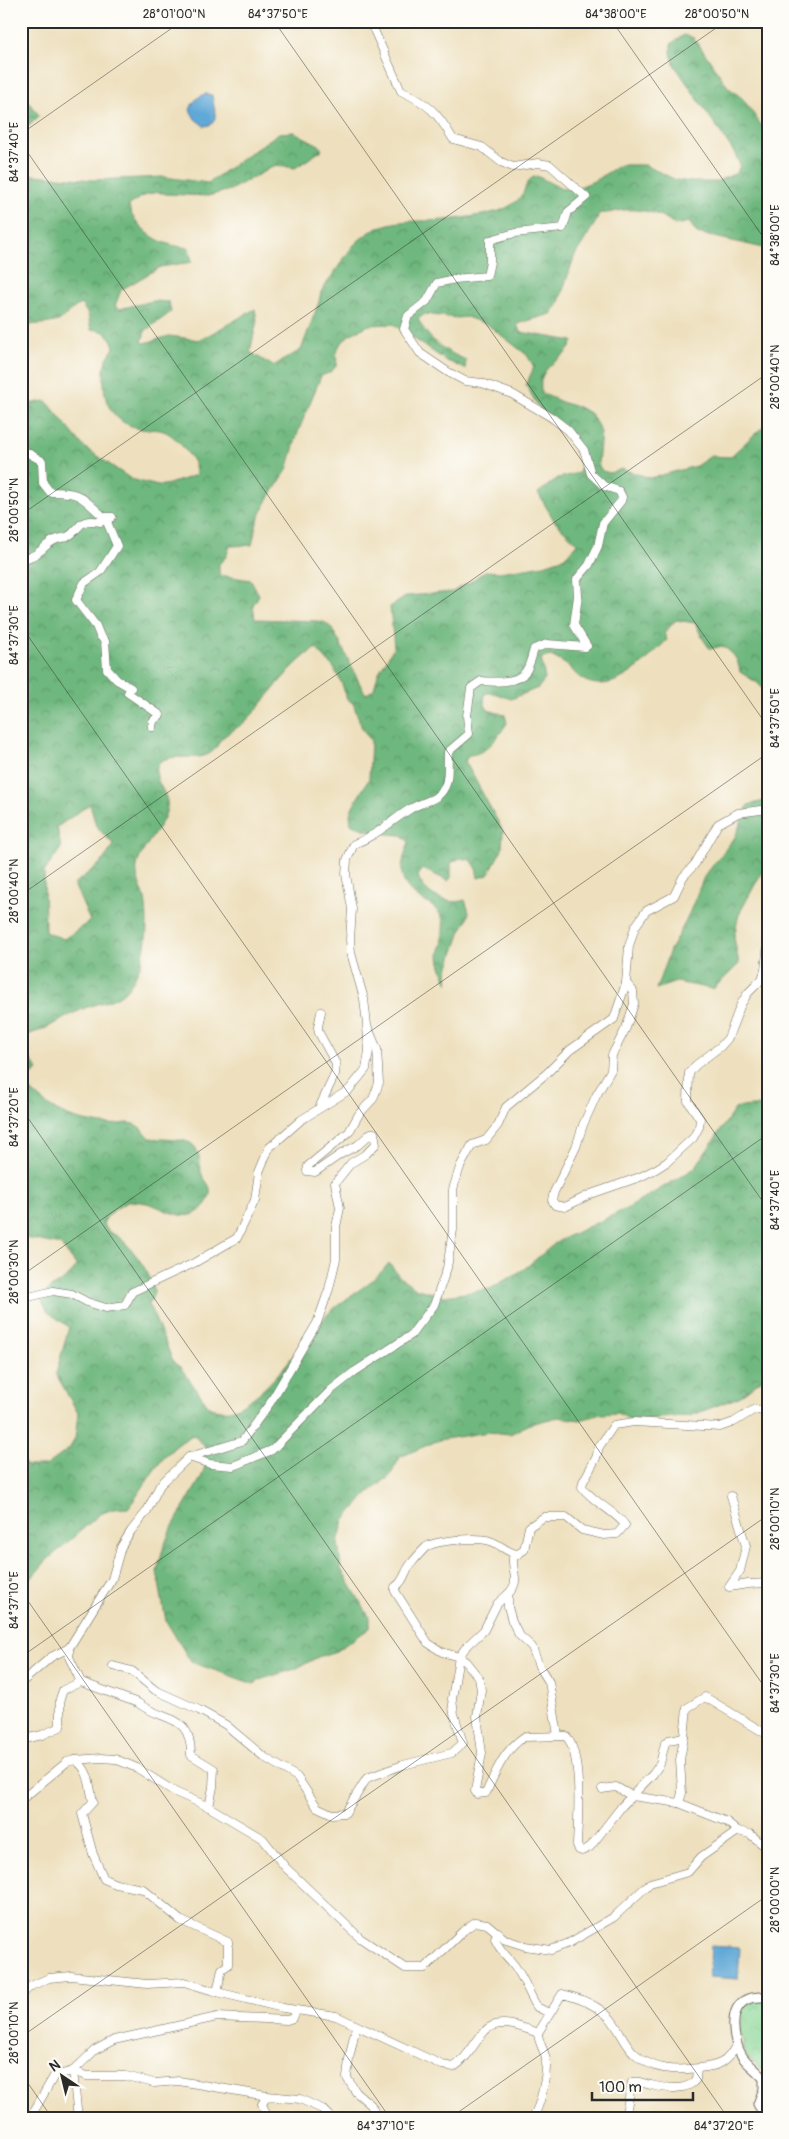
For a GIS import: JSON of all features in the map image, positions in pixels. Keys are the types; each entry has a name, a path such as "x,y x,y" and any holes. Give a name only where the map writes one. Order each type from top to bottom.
{"main road":[{"path":"768,1997 749,1998 740,2006 734,2020 736,2045 747,2062 764,2079 764,2089 758,2104 768,2116"}],"street":[{"path":"21,1299 53,1291 72,1294 87,1302 106,1308 125,1305 132,1292 194,1263 237,1238 255,1200 259,1172 269,1148 301,1120 349,1090 366,1068 369,1051 364,999 351,953 352,909 346,874 348,860 354,844 371,838 411,808 438,797 444,788 447,778 448,752 469,734 467,716 471,688 481,681 496,683 517,678 525,673 534,649 547,644 587,646 574,625 578,596 577,579 589,566 598,546 603,523 621,501 622,497 619,491 604,486 591,474 584,450 568,430 551,417 512,394 482,383 465,381 448,372 420,353 404,328 408,316 427,301 437,283 455,278 487,276 490,262 490,240 515,233 563,228 568,212 586,197 550,165 538,162 513,167 501,162 482,147 453,140 441,118 423,101 401,91 370,21"},
{"path":"21,449 42,461 43,483 50,492 72,492 83,497 104,517 112,518 107,522 117,546 100,572 84,583 76,600 105,641 107,669 117,680 131,688 128,693 160,715 153,721 152,727"},
{"path":"21,561 36,554 56,539 73,534 78,525 89,522 101,522 104,517"},
{"path":"189,1457 210,1464 233,1466 272,1450 331,1390 354,1372 411,1335 434,1305 447,1268 453,1230 453,1189 460,1167 472,1145 486,1140 498,1125 506,1107 547,1073 570,1050 614,1019 626,983 629,946 635,927 646,911 674,896 683,877 695,864 718,824 738,813 768,809"},
{"path":"626,983 633,991 634,1004 626,1028 612,1055 611,1070 596,1096 576,1147 554,1192 552,1200 555,1205 565,1207 591,1194 640,1177 667,1162 693,1138 699,1127 700,1120 688,1101 689,1073 696,1064 721,1046 728,1038 741,1004 762,979 768,943"},
{"path":"318,1109 327,1095 336,1074 336,1064 319,1033 318,1027 321,1012"},
{"path":"21,1683 51,1657 68,1648 112,1579 121,1547 147,1511 160,1486 189,1457 242,1442 270,1403 317,1323 329,1289 336,1258 336,1227 340,1208 335,1183 351,1163 366,1154 376,1144 374,1133 371,1133 358,1145 315,1172 308,1171 308,1166 348,1132 359,1114 373,1099 379,1082 379,1064 377,1049 366,1024"},
{"path":"113,1666 132,1670 155,1690 200,1710 226,1725 264,1758 297,1778 317,1807 332,1814 345,1813 367,1778 403,1765 452,1753 463,1742 454,1714 452,1699 459,1657 466,1647 484,1630 497,1604 514,1587 516,1579 512,1567 513,1558 524,1550 529,1527 544,1517 566,1517 582,1530 604,1535 617,1534 625,1525 621,1518 608,1511 582,1487 596,1458 599,1446 614,1425 634,1422 720,1427 734,1422 754,1409 768,1413"},
{"path":"730,1496 746,1546 740,1571 730,1587 768,1583"},
{"path":"518,1554 505,1551 493,1542 485,1539 451,1541 432,1545 425,1548 408,1567 404,1578 395,1587 398,1598 428,1642 442,1652 459,1657 466,1662 479,1678 481,1690 477,1716 482,1753 475,1790 478,1794 486,1793 508,1751 524,1737 566,1736 571,1742 575,1756 579,1810 577,1845 582,1852 590,1847 660,1764 665,1743 669,1740 684,1737"},
{"path":"508,1594 508,1607 512,1621 519,1635 532,1647 539,1666 549,1682 558,1735"},
{"path":"68,1648 81,1682"},
{"path":"21,1740 42,1735 60,1727 60,1699 63,1690 81,1682 138,1703 184,1726 190,1736 191,1755 214,1769 209,1807"},
{"path":"679,1803 682,1793 680,1760 687,1708 705,1697 768,1735"},
{"path":"21,1800 67,1762 101,1758 114,1759 137,1768 175,1792 209,1807 263,1839 285,1867 360,1938 405,1968 425,1968 463,1931 475,1922 487,1924 506,1940 525,1946 551,1950 614,1917 650,1883 688,1872 701,1857 738,1831"},
{"path":"75,1760 84,1766 88,1773 93,1802 82,1814 94,1854 104,1878 116,1884 143,1889 180,1920 228,1942 228,1966 222,1969 217,1992"},
{"path":"602,1789 616,1787 632,1796 679,1803 727,1822 738,1831 750,1834 768,1849"},
{"path":"498,1932 495,1939 498,1947 514,1965 537,2007 549,2013"},
{"path":"21,1995 31,1986 49,1978 71,1976 147,1984 184,1982 217,1992 296,2010 336,2016 442,2065 454,2067 464,2060 485,2030 493,2025 515,2025 538,2034"},
{"path":"532,2118 536,2113 543,2087 546,2061 544,2048 538,2040 538,2034 562,1994 583,1999 610,2018 634,2053 656,2067 684,2071 718,2065 728,2060 736,2059 747,2062"},
{"path":"30,2118 54,2076 73,2071 95,2050 114,2040 217,2017 287,2020 293,2018 296,2010"},
{"path":"356,2026 347,2078 356,2092 363,2096 371,2105 377,2118"},
{"path":"728,2060 736,2045"},
{"path":"625,2118 632,2082 636,2080 648,2085 668,2088 688,2086 696,2079 697,2069"},
{"path":"73,2071 87,2076 126,2076 154,2083 179,2081 267,2096 300,2099 322,2109 332,2118"},
{"path":"73,2071 78,2118"},
{"path":"267,2096 262,2104 268,2118"}],"green space":[{"path":"684,35 694,38 694,41 697,42 728,87 743,99 768,135 768,249 697,233 689,222 675,225 663,217 650,212 623,210 599,213 597,220 574,257 558,305 551,314 517,324 520,332 573,341 567,352 545,372 541,380 541,393 581,408 591,414 601,432 598,464 602,471 610,473 622,469 650,478 696,466 711,456 730,457 768,422 768,697 759,684 740,672 737,660 730,651 722,646 710,649 695,623 676,620 664,633 667,640 659,649 627,675 615,681 603,684 591,683 579,677 568,666 551,656 541,658 545,679 538,688 511,699 494,693 485,693 484,703 488,710 505,715 507,723 487,748 481,752 469,755 465,761 503,831 502,849 488,875 478,878 476,867 471,860 460,858 451,863 451,878 448,881 423,869 418,876 425,888 437,897 451,901 465,900 469,912 447,972 448,984 439,958 440,948 443,944 442,917 434,908 408,889 402,876 403,861 409,842 401,835 374,833 351,824 350,814 353,806 369,779 371,741 362,728 353,703 347,699 334,668 316,648 297,663 256,711 241,725 222,738 215,749 209,754 196,757 173,757 159,762 156,773 167,801 167,809 137,866 138,879 145,899 147,922 145,947 133,981 117,997 85,1008 29,1035 24,1038 22,1047 38,1070 28,1079 27,1087 52,1108 80,1120 102,1124 133,1124 138,1126 150,1138 188,1142 197,1150 201,1172 210,1193 208,1201 198,1212 185,1216 147,1203 128,1201 110,1213 103,1224 110,1233 130,1248 149,1275 154,1290 149,1305 174,1363 180,1367 210,1408 230,1410 250,1400 275,1377 330,1312 376,1277 389,1263 400,1277 417,1289 445,1296 490,1289 524,1269 558,1241 630,1207 695,1168 735,1109 768,1105 767,1375 739,1397 690,1416 631,1420 617,1413 601,1414 580,1420 558,1417 530,1424 510,1434 488,1432 439,1440 400,1457 390,1476 368,1493 344,1520 338,1542 341,1569 370,1618 370,1628 336,1651 318,1657 295,1669 262,1679 254,1684 191,1662 166,1621 157,1572 162,1552 170,1531 201,1478 206,1463 204,1445 193,1435 164,1458 128,1508 113,1509 100,1514 46,1561 29,1581 25,1592 25,1605 21,1613 21,1458 26,1466 46,1466 69,1449 75,1439 78,1413 56,1374 69,1327 48,1312 41,1299 49,1289 70,1275 76,1265 61,1245 21,1237 21,379 29,385 22,395 28,404 45,401 84,447 131,479 158,486 196,475 192,460 181,444 172,436 160,430 133,427 119,419 109,407 106,400 104,372 105,364 114,348 113,344 103,332 91,330 88,314 81,304 58,321 21,327 21,174 94,180 164,177 208,183 279,133 294,132 319,145 322,150 295,168 276,165 230,190 208,196 151,193 129,205 135,220 148,233 160,241 189,248 192,262 160,267 121,290 115,306 119,309 153,301 169,302 171,312 145,331 142,342 145,343 169,336 200,340 255,309 257,320 250,352 273,366 301,350 321,292 352,247 363,237 385,225 407,221 446,220 498,211 519,199 528,182 537,176 562,189 577,188 594,181 620,165 645,165 676,180 692,182 715,182 737,173 740,165 734,152 675,66 671,53 671,44","holes":["425,314 456,318 467,317 488,325 527,355 534,367 526,385 546,420 567,437 583,462 579,473 558,478 538,493 555,522 577,543 562,559 544,565 500,572 485,571 452,592 407,596 390,607 394,647 378,674 374,689 366,694 336,635 326,623 318,621 255,619 253,605 259,595 251,580 219,575 219,564 226,557 230,546 252,545 257,522 268,499 287,470 298,432 321,376 331,372 337,365 336,354 339,346 349,335 369,325 393,324 445,360 465,369 466,360 444,349 427,333 418,319","90,804 96,826 114,845 101,863 74,884 90,921 64,939 45,932 44,872 61,848 57,827"]},
{"path":"21,93 38,114 38,117 29,126 21,126"},
{"path":"768,800 768,867 763,870 739,914 734,937 739,964 713,989 676,982 656,989 670,950 686,921 704,877 735,837 748,805"},
{"path":"768,1999 768,2074 747,2057 743,2050 743,2041 739,2033 743,2009 747,2003"}],"water":[{"path":"206,94 212,95 215,119 210,125 204,126 195,119 190,110 196,99"},
{"path":"711,1946 740,1948 738,1979 709,1977"}]}
